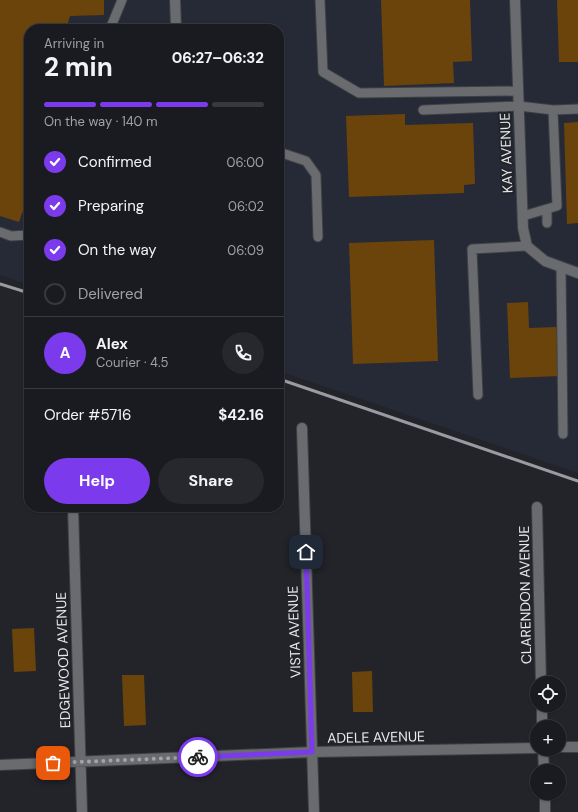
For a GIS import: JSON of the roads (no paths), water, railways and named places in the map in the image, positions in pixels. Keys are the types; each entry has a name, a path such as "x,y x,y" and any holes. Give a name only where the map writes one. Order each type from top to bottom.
{"street":[{"path":"175,0 176,24"},
{"name":"KAY AVENUE","path":"515,0 522,216 527,246"},
{"path":"527,246 545,261 578,273"},
{"name":"VISTA AVENUE","path":"302,428 314,812"},
{"name":"CLARENDON AVENUE","path":"537,507 541,676"},
{"name":"EDGEWOOD AVENUE","path":"73,512 82,812"},
{"path":"566,747 578,747"},
{"name":"ADELE AVENUE","path":"0,765 312,752 530,748"},
{"path":"545,800 545,812"}],"lane":[{"path":"112,24 122,0"},
{"path":"320,0 323,72 359,93 518,91"},
{"path":"423,110 519,106 553,110 578,109"},
{"path":"522,216 557,206 553,110"},
{"path":"284,154 306,161 316,175 318,237"},
{"path":"547,209 547,223"},
{"path":"0,232 11,236 24,235"},
{"path":"478,395 472,249 527,246"},
{"path":"561,267 562,434"}],"railway":[{"path":"0,284 24,291"},
{"path":"284,381 578,481"}]}
